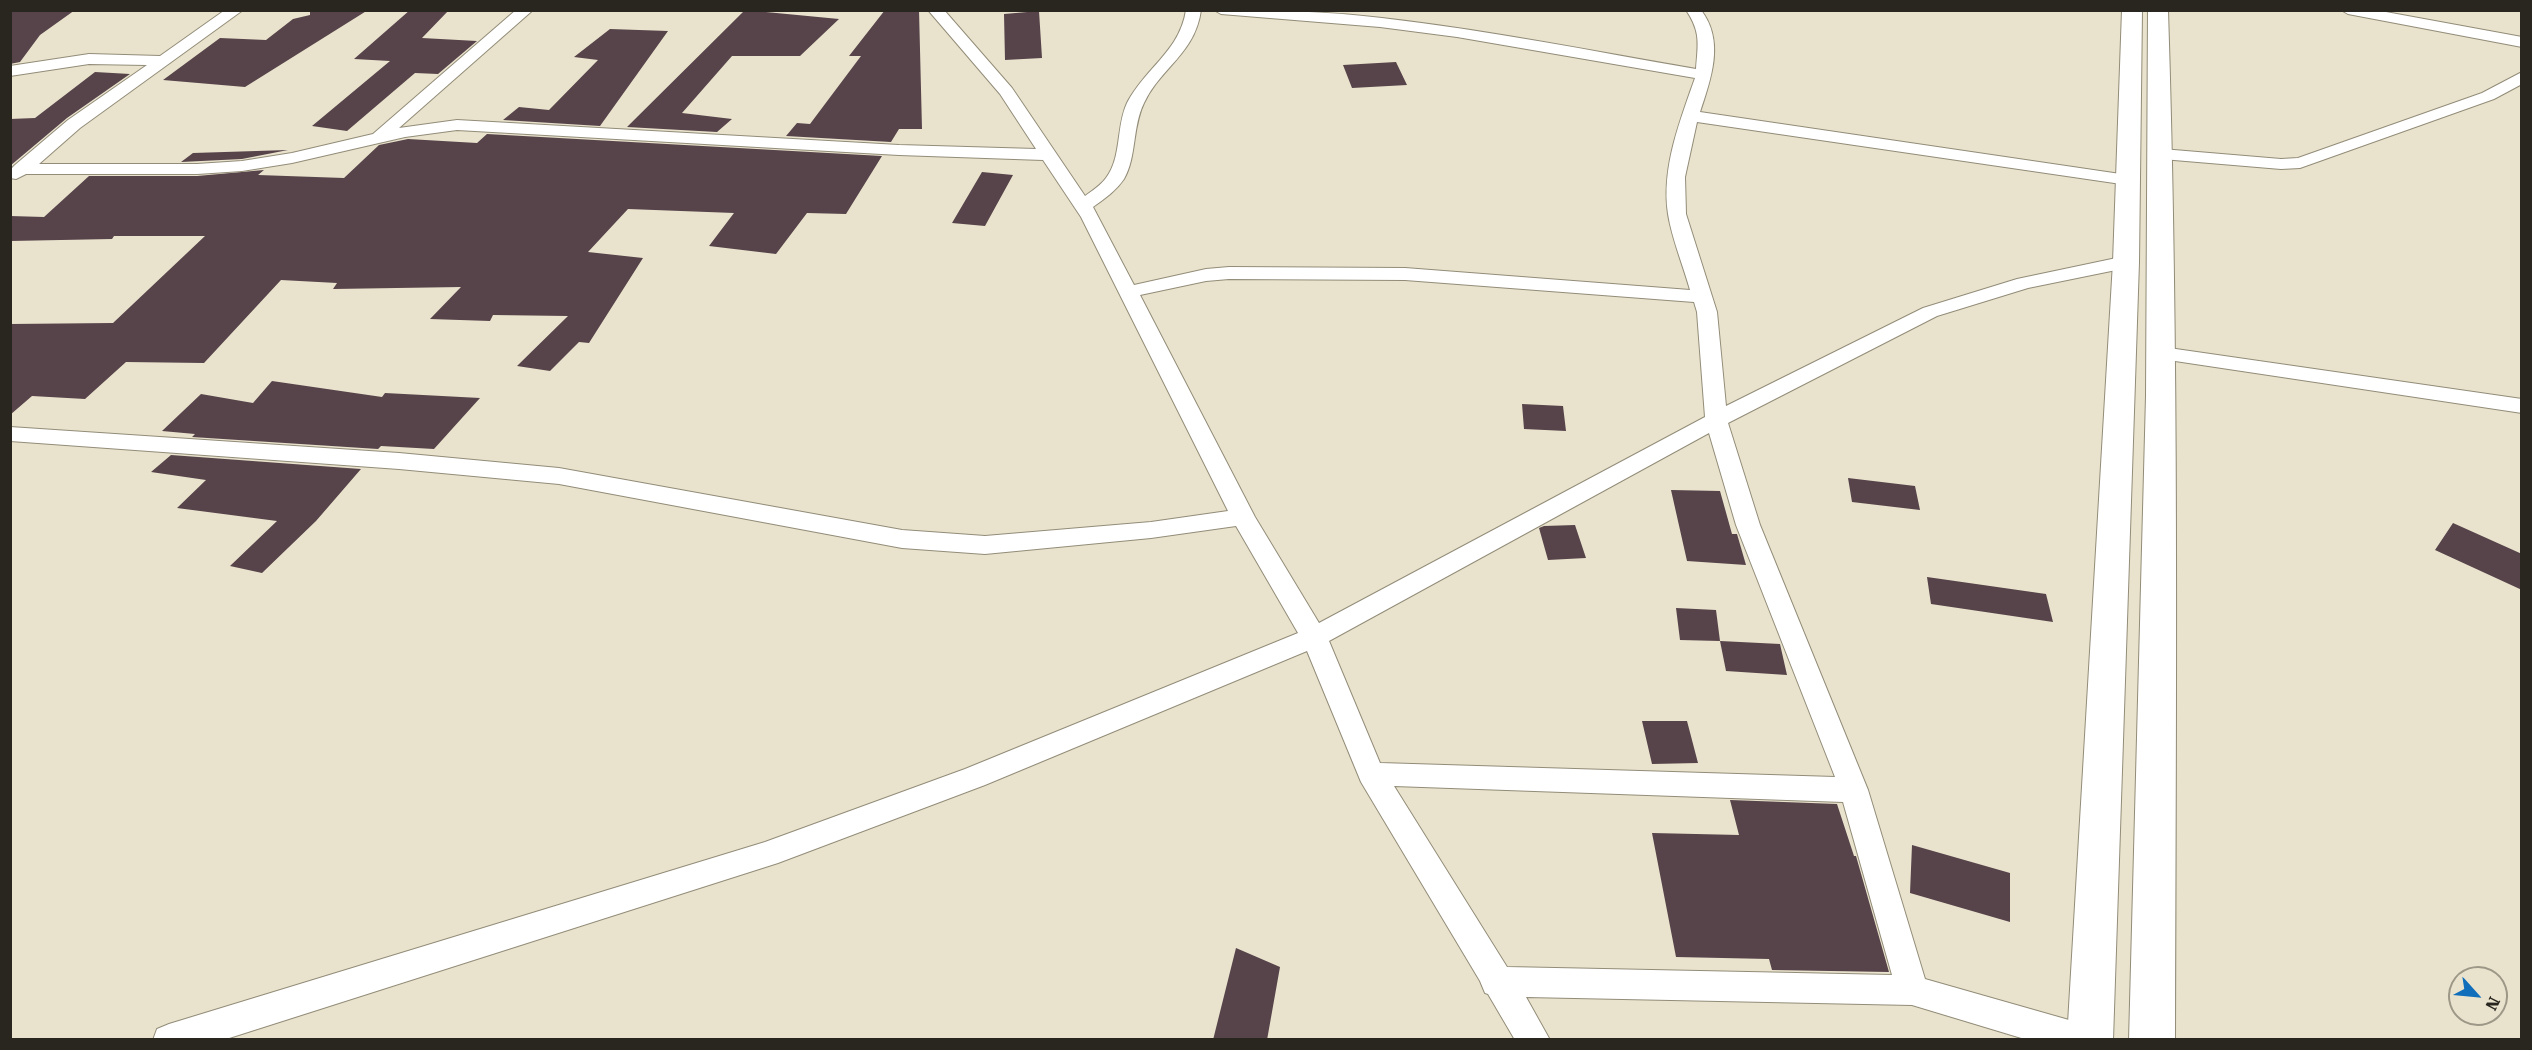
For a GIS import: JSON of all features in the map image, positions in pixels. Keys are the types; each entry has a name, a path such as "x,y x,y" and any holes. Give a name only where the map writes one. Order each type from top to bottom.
{"main road":[{"path":"2090,1040 2126,262 2132,10"},
{"path":"2152,1040 2162,353 2162,154 2158,10"}],"street":[{"path":"16,174 74,124 236,10"},
{"path":"376,139 526,10"},
{"path":"935,10 1006,92 1083,206 1243,517 1314,637 1371,774 1534,1040"},
{"path":"1083,206 1116,177 1129,136 1132,110 1140,95 1174,56 1189,29 1194,10"},
{"path":"1221,10 1380,22 1428,28 1506,39 1704,75"},
{"path":"1428,28 1433,10"},
{"path":"1693,10 1703,23 1706,34 1704,75 1684,134 1677,177 1677,214 1707,312 1716,420 1748,525 1854,790 1911,990"},
{"path":"2348,10 2522,42"},
{"path":"10,71 89,59 162,61"},
{"path":"2162,154 2281,164 2300,163 2488,96 2522,77"},
{"path":"1691,116 2128,180"},
{"path":"16,174 242,166 292,158 405,132 476,125 899,150 1048,155"},
{"path":"170,1040 767,854 975,777 1314,637 1716,420 1930,312 2024,283 2126,262"},
{"path":"1128,291 1206,275 1229,273 1405,274 1703,297"},
{"path":"2162,353 2522,406"},
{"path":"10,434 399,461 559,476 902,539 973,544 1151,530 1243,517"},
{"path":"1371,774 1854,790"},
{"path":"1497,982 1911,990 2083,1040"}],"building":[{"path":"10,10 75,10 40,35 20,62 10,64"},
{"path":"310,10 368,10 245,87 163,80 220,38 266,40 293,19 310,15"},
{"path":"410,10 449,10 422,38 477,41 438,74 415,73 347,131 312,126 390,61 354,59"},
{"path":"745,10 839,19 800,56 732,56 682,113 732,119 717,132 627,127"},
{"path":"885,10 919,10 922,129 899,129 891,142 786,136 797,123 810,124 861,56 849,56"},
{"path":"1039,11 1042,58 1005,60 1004,14"},
{"path":"610,29 668,31 600,126 503,120 519,107 549,110 598,60 574,57"},
{"path":"1396,62 1407,85 1352,88 1343,65"},
{"path":"95,72 130,74 67,118 10,166 10,119 35,118"},
{"path":"487,134 882,156 846,214 807,213 776,254 709,246 734,213 628,209 588,252 643,258 589,343 579,342 550,371 517,366 568,316 493,315 490,321 430,319 461,287 333,289 337,283 281,280 204,363 126,362 85,399 32,396 10,415 10,324 113,323 205,236 114,236 112,239 10,241 10,216 44,217 89,176 197,176 264,170 258,175 344,178 379,145 408,139 477,143"},
{"path":"288,150 242,159 181,162 193,153"},
{"path":"982,172 1013,175 985,226 952,223"},
{"path":"272,381 382,397 385,393 480,398 434,449 381,446 378,449 192,437 195,434 162,431 201,394 253,403"},
{"path":"1522,404 1563,406 1566,431 1524,429"},
{"path":"171,455 361,469 316,521 262,573 230,566 277,521 177,508 206,480 151,472"},
{"path":"1848,478 1915,486 1920,510 1852,502"},
{"path":"1671,490 1720,491 1732,534 1737,534 1746,565 1687,561"},
{"path":"2453,523 2522,554 2522,590 2435,550"},
{"path":"1575,525 1586,558 1548,560 1539,528"},
{"path":"1927,577 2046,594 2053,622 1931,604"},
{"path":"1676,608 1716,610 1720,641 1680,640"},
{"path":"1720,641 1780,644 1787,675 1726,671"},
{"path":"1642,721 1687,721 1698,763 1652,764"},
{"path":"1730,800 1837,804 1854,856 1856,856 1889,972 1772,970 1769,959 1676,957 1652,833 1739,835"},
{"path":"1912,845 2010,873 2010,922 1910,893"},
{"path":"1236,948 1280,967 1267,1040 1213,1040"}]}
